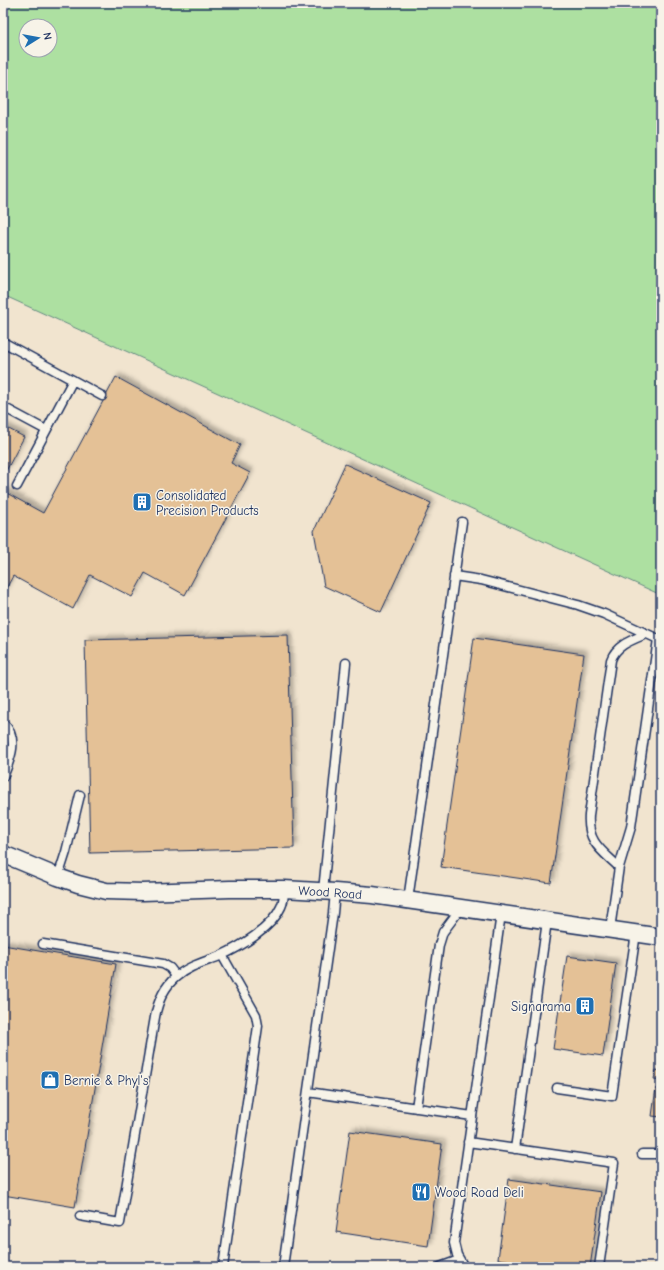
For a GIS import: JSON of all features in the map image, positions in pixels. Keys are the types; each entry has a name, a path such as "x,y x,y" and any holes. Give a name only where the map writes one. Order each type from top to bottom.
{"street":[{"name":"Wood Road","path":"4,858 93,888 120,892 284,889 329,891 408,900 661,937"}],"lane":[{"path":"3,342 102,396"},
{"path":"17,486 73,380"},
{"path":"3,407 46,430"},
{"path":"408,900 462,522"},
{"path":"454,576 482,580 578,605 604,614 658,639 631,827 619,868 610,929"},
{"path":"619,868 595,844 591,837 589,830 589,815 611,660 616,650 623,644 646,634"},
{"path":"283,1267 334,913 329,891 346,663"},
{"path":"3,723 11,734 12,741 11,756 3,777"},
{"path":"58,877 66,852 80,795"},
{"path":"80,1216 120,1223 154,1017 164,991 176,976 237,948 269,924 282,907 284,889"},
{"path":"416,1108 439,945 443,932 460,908"},
{"path":"464,1267 455,1251 454,1243 501,914"},
{"path":"515,1149 547,920"},
{"path":"556,1088 612,1096 636,933"},
{"path":"43,944 163,964 170,968 176,976"},
{"path":"222,955 256,1015 258,1026 223,1267"},
{"path":"308,1092 472,1116"},
{"path":"468,1142 614,1163 599,1267"},
{"path":"642,1154 661,1154"},
{"path":"440,1267 459,1260"}],"shaded area":[{"path":"3,295 661,595 661,1267 3,1267"}],"green space":[{"path":"3,3 661,3 661,595 3,295"}],"building":[{"name":"Consolidated Precision Products","path":"116,377 240,445 231,463 250,473 185,595 145,573 132,597 90,575 73,609 13,576 3,594 3,491 43,513"},
{"path":"3,426 24,437 6,471 3,470"},
{"path":"345,464 431,503 381,612 324,586 314,531"},
{"path":"288,635 294,848 90,853 85,640"},
{"path":"474,638 584,654 551,883 441,867"},
{"name":"Bernie & Phyl's","path":"3,945 116,964 75,1207 3,1195"},
{"name":"Signarama","path":"567,956 616,963 603,1056 553,1049"},
{"path":"656,1070 661,1071 661,1080 654,1079"},
{"path":"656,1088 661,1088 661,1117 652,1116"},
{"path":"350,1131 442,1144 428,1246 336,1232"},
{"path":"509,1179 601,1192 590,1267 554,1267 498,1259"}],"place":[{"name":"Consolidated Precision Products","path":"142,502"},
{"name":"Signarama","path":"585,1006"},
{"name":"Bernie & Phyl's","path":"50,1080"},
{"name":"Wood Road Deli","path":"421,1192"}]}
